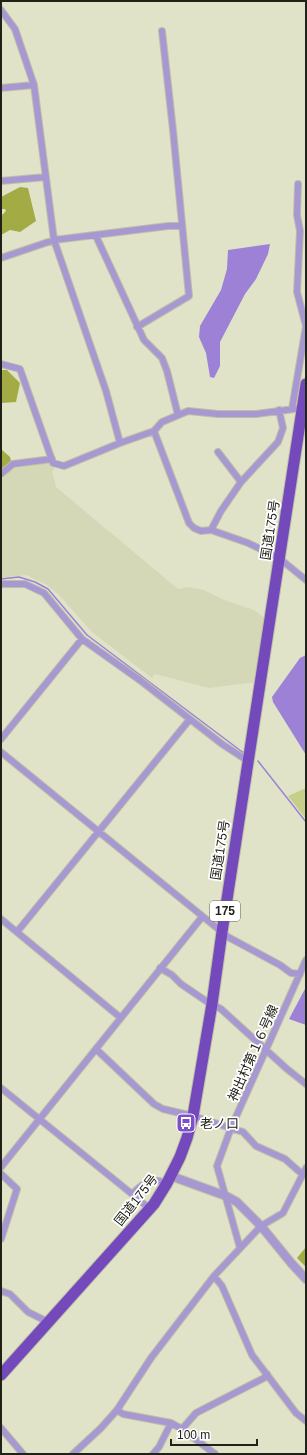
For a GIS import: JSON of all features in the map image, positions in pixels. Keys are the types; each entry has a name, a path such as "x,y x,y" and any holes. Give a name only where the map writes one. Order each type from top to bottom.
{"highway":[{"name":"国道175号","path":"1,1375 150,1209 169,1180 187,1138 193,1116 212,1004 279,558 297,408 306,384"}],"street":[{"path":"1,10 15,29 34,85 54,240 106,391 120,442"},
{"path":"137,327 189,296 174,130 162,31"},
{"path":"1,88 34,85"},
{"path":"1,181 46,177"},
{"path":"1,364 20,369 53,463 64,466 120,442 154,431 162,422 188,411 218,414 256,414 297,408 306,326 297,292 300,231 297,215 298,184"},
{"path":"1,258 54,240 168,226 182,226"},
{"path":"96,236 144,340 162,358 167,371 178,415"},
{"path":"211,530 241,482 278,442 283,428 279,410"},
{"path":"154,431 189,523 194,528 201,531 211,530 248,543 279,558 306,580"},
{"path":"218,452 241,482"},
{"path":"1,474 12,464 52,459"},
{"path":"1,584 25,584 44,592 82,639 142,681 222,744 248,761"},
{"path":"1,739 82,639"},
{"path":"17,932 190,719"},
{"path":"1,752 228,937 280,965 291,973 300,974"},
{"path":"1,1167 202,917"},
{"path":"1,919 120,1018"},
{"name":"神出村第１６号線","path":"240,1248 217,1166 231,1128 306,960"},
{"path":"160,968 172,975 181,984 222,1009 287,1069 306,1084"},
{"path":"96,1049 154,1104 163,1109 193,1116 243,1132 256,1146 284,1159 302,1174"},
{"path":"1,1088 150,1209"},
{"path":"73,1454 101,1428 117,1410 151,1358 214,1276 261,1226 283,1213 306,1168"},
{"path":"1,1174 17,1189 1,1239"},
{"path":"132,1194 144,1182 169,1180 226,1196 238,1202 261,1226 306,1279"},
{"path":"214,1276 222,1286 252,1355 268,1374 296,1413 306,1421"},
{"path":"1,1291 10,1294 28,1312 48,1322"},
{"path":"182,1429 196,1413 264,1378 268,1374"},
{"path":"117,1410 123,1414 171,1423 182,1429 215,1454"},
{"path":"153,1454 159,1447 171,1423"},
{"path":"1,1428 23,1454"}],"shaded area":[{"path":"270,244 268,254 256,279 245,294 220,342 220,366 214,378 210,377 206,353 199,337 200,326 221,290 227,269 228,250"},
{"path":"49,462 55,469 52,471 56,487 178,589 188,587 204,590 224,600 254,610 266,619 256,682 209,688 155,674 152,678 92,632 59,595 47,585 26,575 1,578 1,480 12,469"},
{"path":"306,655 306,755 273,702 272,697 300,658"},
{"path":"306,987 306,1025 289,1019"}],"green space":[{"path":"20,187 28,188 36,221 20,232 10,230 1,235 1,216 6,211 5,209 1,209 1,197"},
{"path":"1,370 7,370 20,383 16,402 1,403"},
{"path":"1,449 10,457 11,461 1,471"},
{"path":"306,788 306,819 288,796"},
{"path":"306,1247 306,1267 297,1258"}],"waterway":[{"path":"1,579 19,577 35,582 48,589 87,635 245,754"},
{"path":"258,761 306,822"}],"place":[{"name":"老ノ口","path":"186,1123"}]}
